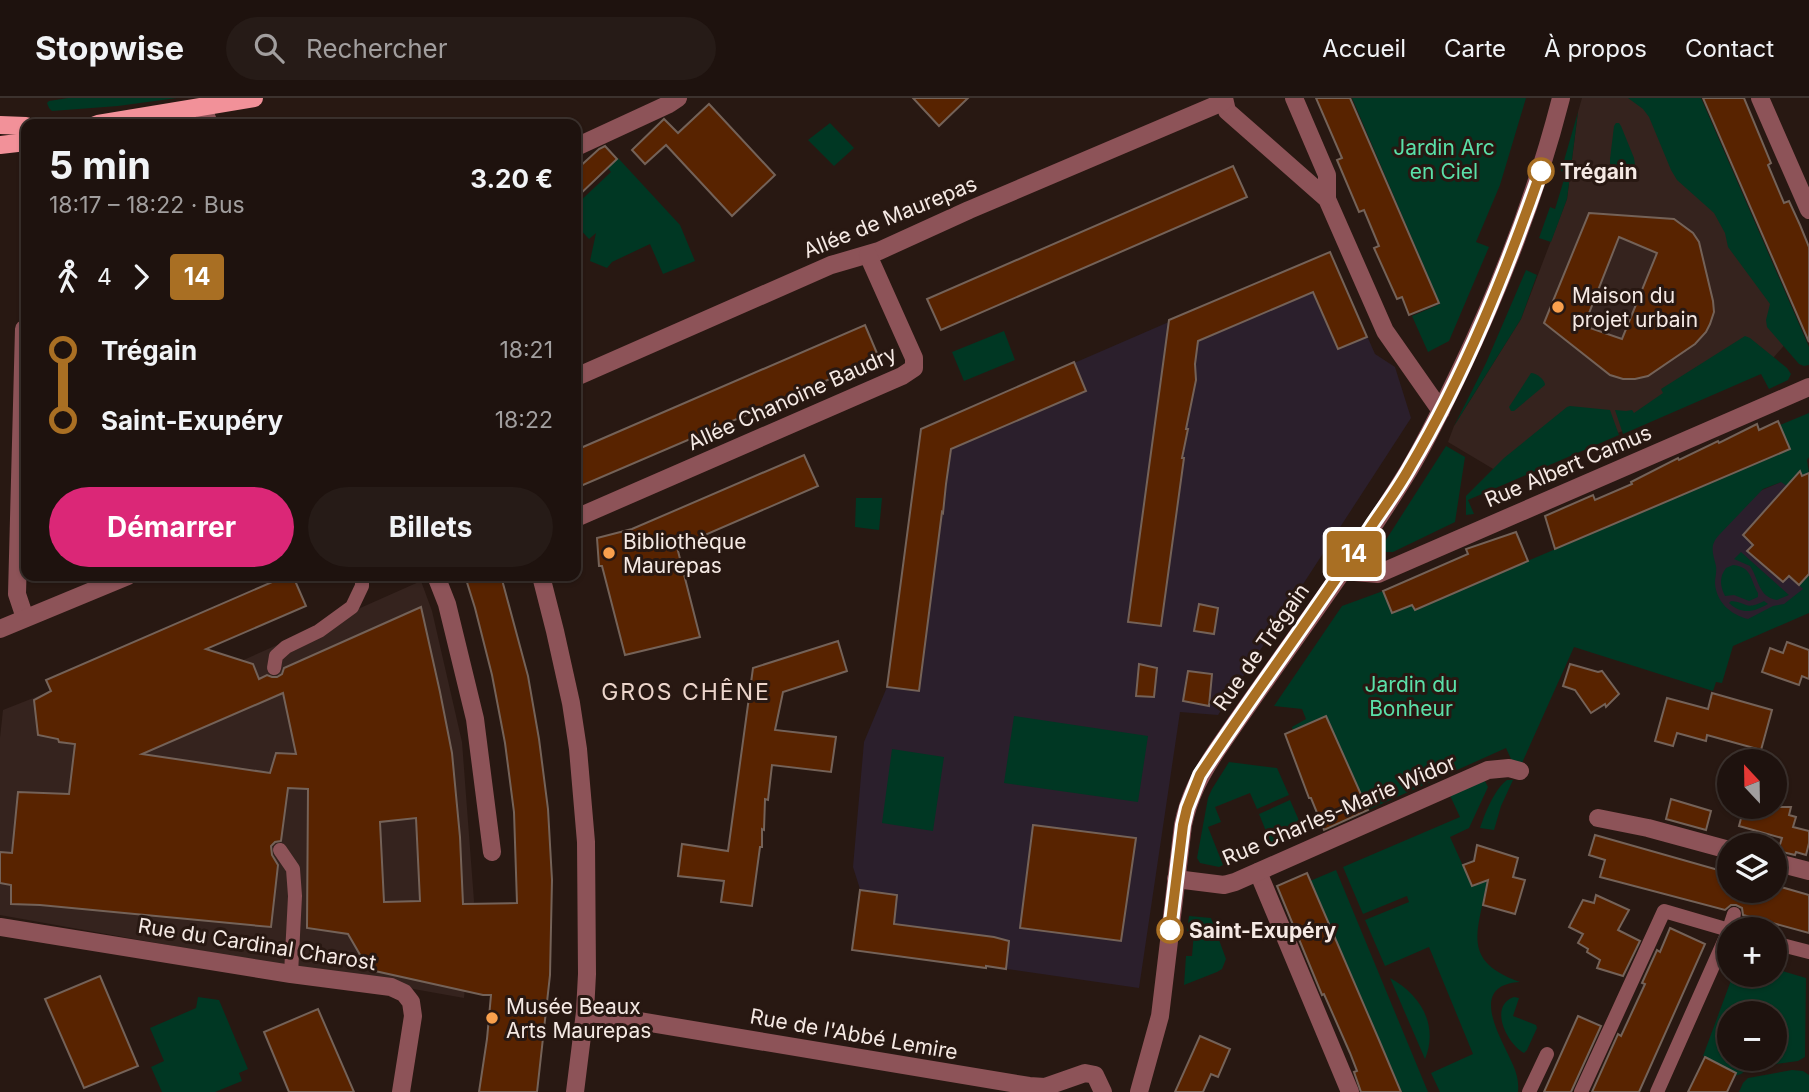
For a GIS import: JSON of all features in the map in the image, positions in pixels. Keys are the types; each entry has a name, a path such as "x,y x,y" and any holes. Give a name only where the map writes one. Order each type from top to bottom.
{"main road":[{"path":"166,119 206,116 254,98"},
{"path":"0,125 21,126"},
{"path":"0,145 21,143"}],"street":[{"path":"581,145 678,98"},
{"path":"1294,98 1327,175 1327,199 1385,331 1441,411"},
{"name":"Rue de Trégain","path":"1139,1092 1160,1016 1187,808 1200,775 1343,571 1410,468 1441,411 1515,246 1547,153 1561,98"},
{"path":"1760,98 1809,210"},
{"path":"1224,100 1227,111 1327,199"},
{"name":"Allée de Maurepas","path":"581,375 831,265 867,255 1224,100"},
{"name":"Allée Chanoine Baudry","path":"581,516 902,376 914,368 914,358 867,255"},
{"name":"Rue Albert Camus","path":"1343,571 1378,574 1809,387"},
{"path":"21,486 18,594 25,618"},
{"path":"0,629 116,581"},
{"path":"438,581 447,604 475,719 492,852"},
{"path":"542,581 578,748 587,854 587,974 575,1092"},
{"name":"Rue Charles-Marie Widor","path":"1176,879 1223,885 1488,771 1509,768 1520,771"},
{"path":"1598,818 1717,847"},
{"path":"1787,866 1809,872"},
{"path":"1258,872 1350,1092"},
{"name":"Rue du Cardinal Charost","path":"0,927 290,974 391,987 404,993 411,1002 413,1016 401,1092"},
{"name":"Rue de l'Abbé Lemire","path":"585,1012 1029,1086 1045,1087 1085,1073 1095,1075 1103,1092"}],"lane":[{"path":"274,668 276,656 286,647 318,631 352,607 362,581"},
{"path":"280,850 293,869 295,896 290,974"},
{"path":"1581,1092 1664,911 1717,926"},
{"path":"1787,946 1809,952"},
{"path":"1657,1092 1717,957"},
{"path":"1529,1092 1547,1054"}],"shaded area":[{"path":"1582,98 1690,98 1794,334 1761,372 1510,479 1448,442 1454,426 1521,319 1567,199"},
{"path":"1330,252 1375,354 1395,367 1411,418 1218,715 1180,712 1139,988 986,966 854,951 860,889 853,867 864,742 887,687 922,429"},
{"path":"1809,473 1809,601 1732,634 1703,568 1702,541 1748,496"},
{"path":"421,581 432,611 462,742 474,901 464,998 0,915 0,738 3,710 51,691 113,718"}],"green space":[{"path":"68,98 177,98 52,111 47,103"},
{"name":"Jardin Arc en Ciel","path":"1352,98 1526,98 1500,185 1476,242 1489,247 1449,341 1428,352 1412,316 1440,304"},
{"path":"1628,98 1701,98 1809,347 1809,365 1799,364 1767,327 1770,304 1728,247 1725,233 1714,213 1677,180 1649,117"},
{"path":"1578,112 1567,199 1551,242 1539,238 1550,207 1555,209 1566,173 1561,171"},
{"path":"830,123 854,148 834,166 808,140"},
{"path":"1616,123 1621,126 1634,158 1633,168 1610,164"},
{"path":"618,158 680,225 695,261 663,274 650,244 612,262 607,268 590,261 596,233 589,239 581,230 581,200 611,172 608,168"},
{"path":"1526,270 1537,275 1521,319 1454,426 1486,363"},
{"path":"1004,331 1015,360 964,381 952,352"},
{"path":"1745,336 1787,368 1791,374 1788,380 1769,389 1761,374 1623,434 1615,410 1632,410 1634,413 1663,393 1661,389"},
{"path":"1531,373 1540,377 1545,385 1511,411 1509,407"},
{"path":"1570,406 1610,410 1619,435 1468,500 1474,514 1466,515 1466,496 1504,458"},
{"name":"Jardin du Bonheur","path":"1809,413 1809,473 1792,480 1787,486 1781,482 1763,489 1719,535 1713,550 1716,590 1721,602 1730,611 1748,619 1773,606 1784,604 1803,589 1799,585 1809,574 1809,613 1733,646 1722,683 1716,682 1713,691 1574,647 1522,763 1511,759 1506,748 1368,810 1325,717 1293,730 1292,727 1306,719 1302,709 1274,706 1342,606 1383,591 1392,613 1412,605 1415,609 1790,449 1780,425"},
{"path":"1446,446 1465,457 1455,522 1393,552 1386,552 1383,549 1384,543"},
{"path":"856,498 882,498 879,530 855,527"},
{"path":"1741,552 1789,595 1777,600 1766,595 1750,566 1734,559"},
{"path":"1733,565 1744,568 1750,574 1758,597 1749,601 1734,595 1725,596 1721,578 1726,568"},
{"path":"1731,601 1749,606 1764,601 1768,604 1758,609 1743,611 1729,603"},
{"path":"1014,716 1148,736 1138,802 1004,783"},
{"path":"892,749 944,757 933,831 882,823"},
{"path":"1229,762 1277,768 1289,795 1257,809 1250,793 1215,807 1221,822 1208,827 1223,865 1219,867 1200,863 1197,858 1208,798"},
{"path":"1481,773 1488,787 1469,828 1450,837 1472,886 1487,881 1478,929 1481,954 1488,964 1520,982 1504,985 1495,993 1491,1003 1496,1028 1517,1075 1518,1092 1440,1092 1431,1073 1473,1054 1429,947 1385,966 1365,920 1409,902 1407,896 1363,914 1343,867 1460,817 1447,789"},
{"path":"1507,780 1513,780 1494,830 1480,828 1494,796"},
{"path":"1290,800 1304,832 1272,846 1259,814"},
{"path":"1336,870 1428,1092 1402,1092 1310,881"},
{"path":"1189,916 1211,918 1226,959 1222,969 1184,985 1186,956 1192,956 1194,932 1187,932"},
{"path":"1787,972 1806,978 1805,1057 1787,1063 1787,1001 1723,1001 1729,987 1787,987"},
{"path":"1390,978 1410,993 1424,1012 1430,1034 1425,1059"},
{"path":"198,997 219,1000 248,1069 239,1073 242,1081 215,1092 162,1092 151,1067 164,1061 150,1028 196,1008"},
{"path":"1514,997 1519,998 1513,1016 1536,1025 1537,1028 1524,1053 1507,1034 1501,1016 1506,1002"},
{"path":"1717,1018 1717,1063 1703,1056"},
{"path":"1729,1071 1745,1071 1741,1074 1734,1076"},
{"path":"1787,1071 1803,1071 1809,1075 1809,1092 1739,1092 1748,1078"}],"building":[{"path":"913,98 968,98 939,126"},
{"path":"1316,98 1350,98 1439,303 1409,315 1402,297 1397,299 1374,248 1379,246 1364,210 1359,212 1337,160 1342,158"},
{"path":"1703,98 1744,98 1784,203 1789,201 1800,225 1809,247 1809,342"},
{"path":"709,104 775,175 732,216 666,145 645,164 632,150 664,119 678,133"},
{"path":"605,146 617,159 581,193 581,165"},
{"path":"1233,166 1247,197 941,330 927,299"},
{"path":"1589,213 1674,219 1693,233 1699,242 1713,301 1714,312 1710,324 1695,344 1648,376 1623,379 1610,375 1544,323","holes":["1619,237 1657,253 1622,339 1584,326"]},
{"path":"1330,252 1367,337 1338,349 1313,292 1198,341 1196,380 1186,429 1161,626 1128,622 1169,320"},
{"path":"865,325 879,358 581,486 581,448"},
{"path":"1074,362 1086,391 951,449 919,691 887,687 921,429"},
{"path":"1778,421 1790,449 1555,549 1545,516 1593,495 1595,500 1632,484 1631,482 1678,458 1679,460 1718,441 1719,443 1757,424 1759,430"},
{"path":"804,455 818,486 677,547 700,637 625,655 602,566 599,566 597,538 632,529"},
{"path":"1800,471 1802,476 1809,473 1809,574 1799,585 1789,576 1783,582 1747,551 1753,545 1743,535"},
{"path":"1516,532 1528,561 1415,610 1412,605 1392,613 1383,591 1468,554 1466,549"},
{"path":"274,581 295,581 306,606 206,649 253,664 259,679 267,675 277,677 282,674 284,668 421,607 452,753 463,904 517,903 514,812 505,743 492,675 467,581 502,581 528,676 548,809 552,880 550,975 537,1092 479,1092 491,995 375,971 366,965 348,934 307,928 308,789 288,788 281,841 271,846 272,855 278,865 271,927 11,904 11,885 0,883 0,852 12,853 18,792 69,794 75,744 38,735 34,700 51,691 46,680","holes":["283,693 296,754 276,753 270,773 142,754","416,818 420,901 384,902 380,822"]},
{"path":"1199,604 1218,608 1214,634 1194,631"},
{"path":"838,641 847,671 783,692 775,730 836,737 831,772 772,765 768,800 765,799 762,847 752,906 721,902 724,881 678,876 682,844 728,851 753,668"},
{"path":"1787,642 1809,650 1809,679 1802,676 1799,685 1762,672 1770,648 1783,653"},
{"path":"1139,664 1157,668 1154,697 1136,696"},
{"path":"1570,664 1602,671 1619,694 1606,707 1605,704 1591,713 1575,690 1563,686"},
{"path":"1188,671 1212,674 1209,706 1183,701"},
{"path":"1712,693 1772,710 1761,749 1707,735 1706,741 1677,733 1673,746 1655,741 1667,698 1708,709"},
{"path":"1326,716 1368,810 1324,830 1285,734"},
{"path":"1671,799 1711,811 1706,830 1666,819"},
{"path":"1787,807 1791,807 1789,815 1796,817 1793,827 1809,831 1806,855 1787,853 1787,833 1764,833 1739,826 1741,819 1787,819"},
{"path":"1033,825 1136,838 1121,941 1020,928"},
{"path":"1595,835 1717,870 1717,903 1787,903 1787,889 1809,895 1809,933 1787,927 1787,917 1750,917 1743,915 1742,908 1736,905 1725,910 1600,877 1605,860 1589,855"},
{"path":"1477,845 1518,858 1513,877 1525,880 1515,914 1483,905 1488,880 1472,886 1463,865 1474,861"},
{"path":"1307,873 1401,1092 1361,1092 1350,1053 1324,994 1322,995 1277,886"},
{"path":"860,890 897,895 894,924 1009,941 1006,969 852,950"},
{"path":"1596,895 1629,910 1618,930 1640,941 1623,976 1597,968 1600,960 1578,943 1583,934 1569,927 1583,900 1594,903"},
{"path":"1670,928 1705,944 1639,1092 1592,1092 1618,1034 1621,1036 1645,984 1642,983 1657,950 1660,952"},
{"path":"100,976 138,1066 84,1088 45,999"},
{"path":"318,1009 354,1092 289,1092 264,1032"},
{"path":"1578,1016 1601,1026 1571,1092 1544,1092"},
{"path":"1200,1036 1230,1049 1218,1077 1211,1074 1203,1092 1175,1092"},
{"path":"1705,1057 1717,1063 1717,1071 1736,1073 1727,1092 1688,1092"}],"bus line":[{"name":"14","path":"1170,930 1183,825 1200,775 1343,571 1410,468 1441,411 1479,330 1515,246 1541,171"}],"place":[{"name":"Trégain","path":"1541,171"},
{"name":"Maison du projet urbain","path":"1558,307"},
{"name":"Bibliothèque Maurepas","path":"609,553"},
{"name":"Saint-Exupéry","path":"1170,930"},
{"name":"Musée Beaux Arts Maurepas","path":"492,1018"}],"district":[{"name":"GROS CHÊNE","path":"686,692"}]}
